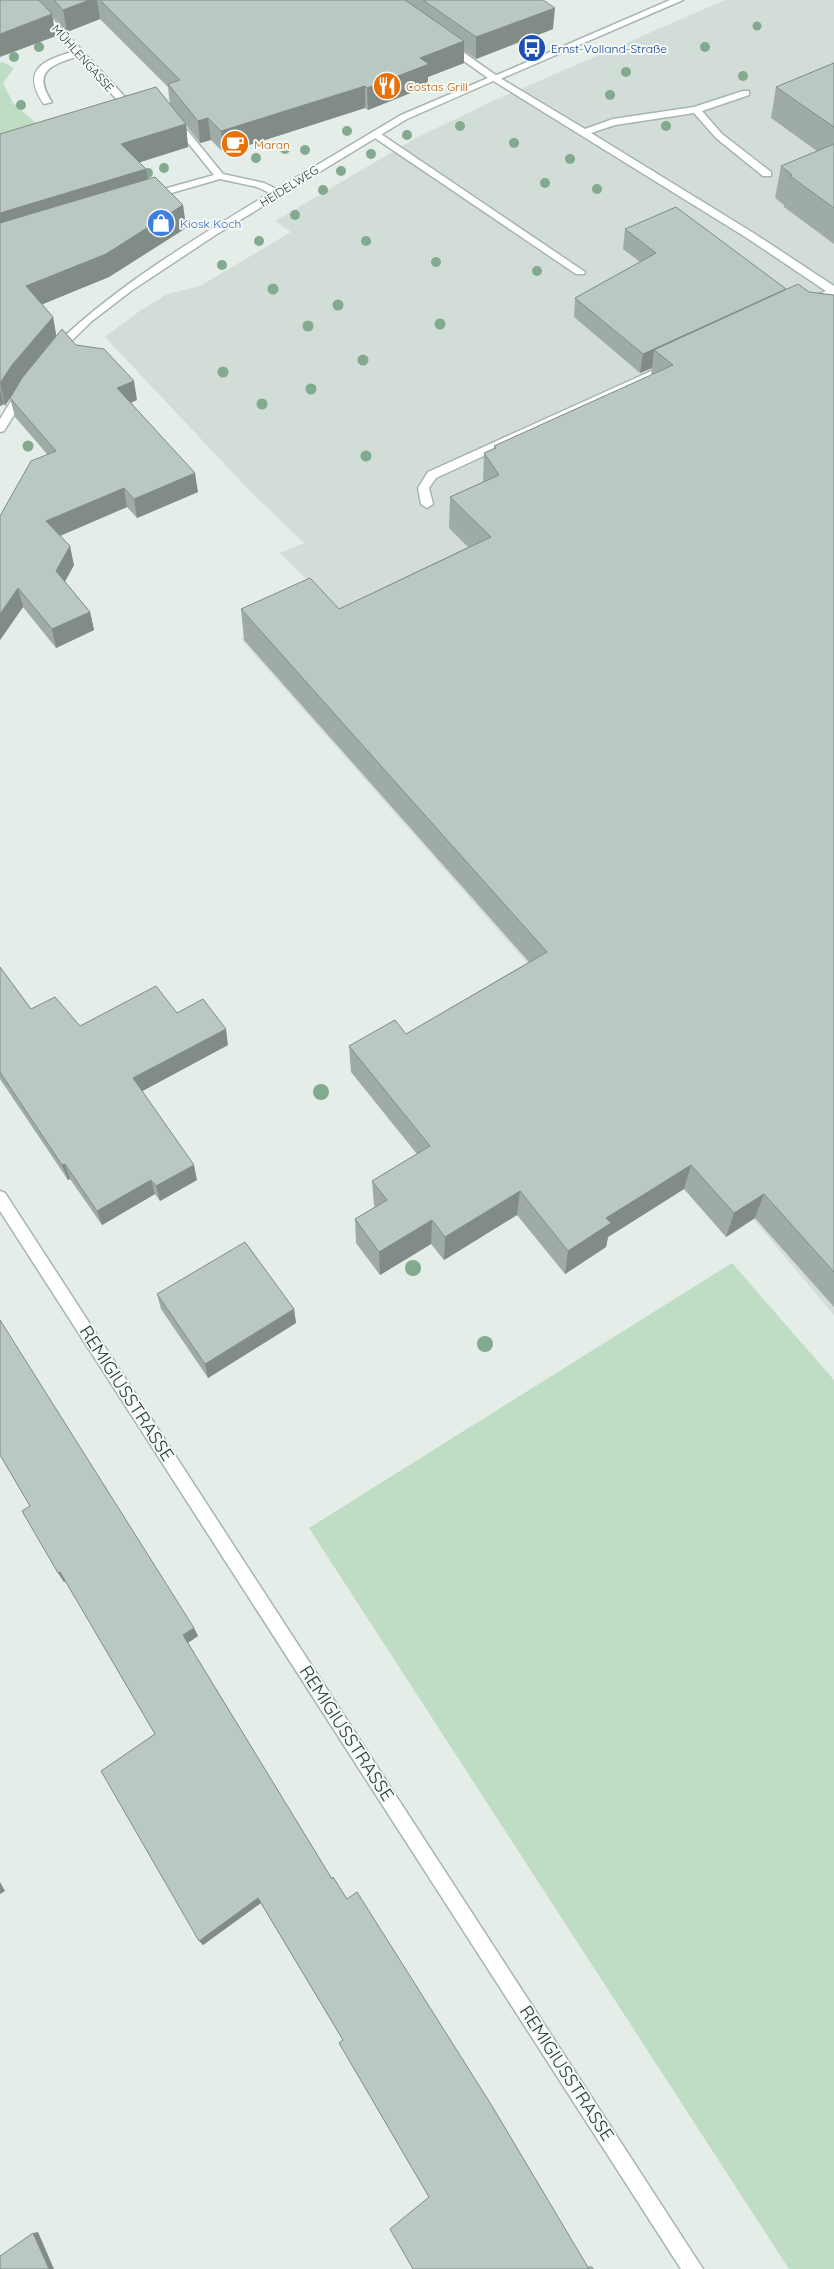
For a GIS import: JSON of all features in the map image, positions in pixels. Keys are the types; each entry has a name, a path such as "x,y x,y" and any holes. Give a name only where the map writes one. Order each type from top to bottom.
{"street":[{"name":"MÜHLENGASSE","path":"30,0 123,102 144,95"},
{"name":"HEIDELWEG","path":"49,358 88,318 127,289 278,193 404,117 678,0"},
{"path":"439,39 495,78 751,236 834,291 798,307"},
{"path":"47,102 37,90 36,79 41,70 53,62 79,53"},
{"path":"583,133 613,122 696,110 746,93"},
{"path":"696,110 718,136 767,174"},
{"path":"170,115 220,176"},
{"path":"375,134 580,272"},
{"path":"141,198 220,176 260,185 278,193"},
{"path":"426,504 422,493 423,484 432,474 682,360"},
{"path":"0,428 20,394 32,380"},
{"name":"REMIGIUSSTRASSE","path":"0,1198 693,2269"}],"shaded area":[{"path":"725,0 834,0 834,1315 755,1221 241,639 329,602 280,553 304,543 249,490 105,337 141,310 167,294 200,286 291,232 275,221 416,138 493,101"}],"green space":[{"path":"3,62 14,68 3,83 13,103 43,129 0,141 0,63"},
{"path":"732,1263 834,1380 834,2269 789,2269 309,1528"}],"building":[{"path":"0,0 39,0 52,14 0,34"},
{"path":"54,0 89,0 63,10"},
{"path":"100,0 405,0 464,41 420,58 429,64 367,88 365,86 221,131 208,118 198,121 168,84 180,80"},
{"path":"423,0 543,0 555,8 476,37"},
{"path":"834,63 834,127 776,87"},
{"path":"156,87 186,124 121,144 146,169 0,213 0,134"},
{"path":"834,144 834,208 790,176 792,175 781,166"},
{"path":"155,177 183,205 106,254 26,286 53,317 12,365 0,383 0,223"},
{"path":"676,207 786,289 643,354 575,298 656,253 625,229"},
{"path":"798,284 809,292 834,295 834,1272 764,1194 734,1213 691,1165 606,1218 611,1223 568,1251 520,1191 445,1237 432,1220 379,1252 355,1219 387,1200 372,1181 430,1146 349,1046 395,1020 406,1034 547,952 241,609 310,578 339,609 491,537 450,497 499,475 484,453 496,448 494,446 673,365 654,350"},
{"path":"62,329 76,345 104,349 134,381 117,388 195,473 134,499 124,488 46,521 70,546 56,571 90,612 52,629 18,588 0,614 0,516 31,461 56,451 10,398 22,378"},
{"path":"0,967 31,1009 55,997 80,1026 156,986 177,1013 203,999 226,1029 133,1078 194,1165 156,1186 151,1180 97,1211 65,1164 62,1165 0,1072"},
{"path":"245,1242 294,1309 205,1364 157,1294"},
{"path":"0,1320 194,1628 183,1635 332,1879 333,1877 347,1899 357,1892 492,2106 589,2269 413,2269 390,2229 429,2197 339,2043 343,2040 258,1898 199,1941 101,1771 155,1734 22,1511 30,1506 0,1455"},
{"path":"33,2233 49,2269 0,2269 0,2256"}],"place":[{"name":"Ernst-Volland-Straße","path":"532,48"},
{"name":"Costas Grill","path":"387,86"},
{"name":"Maran","path":"235,144"},
{"name":"Kiosk Koch","path":"161,223"}]}
